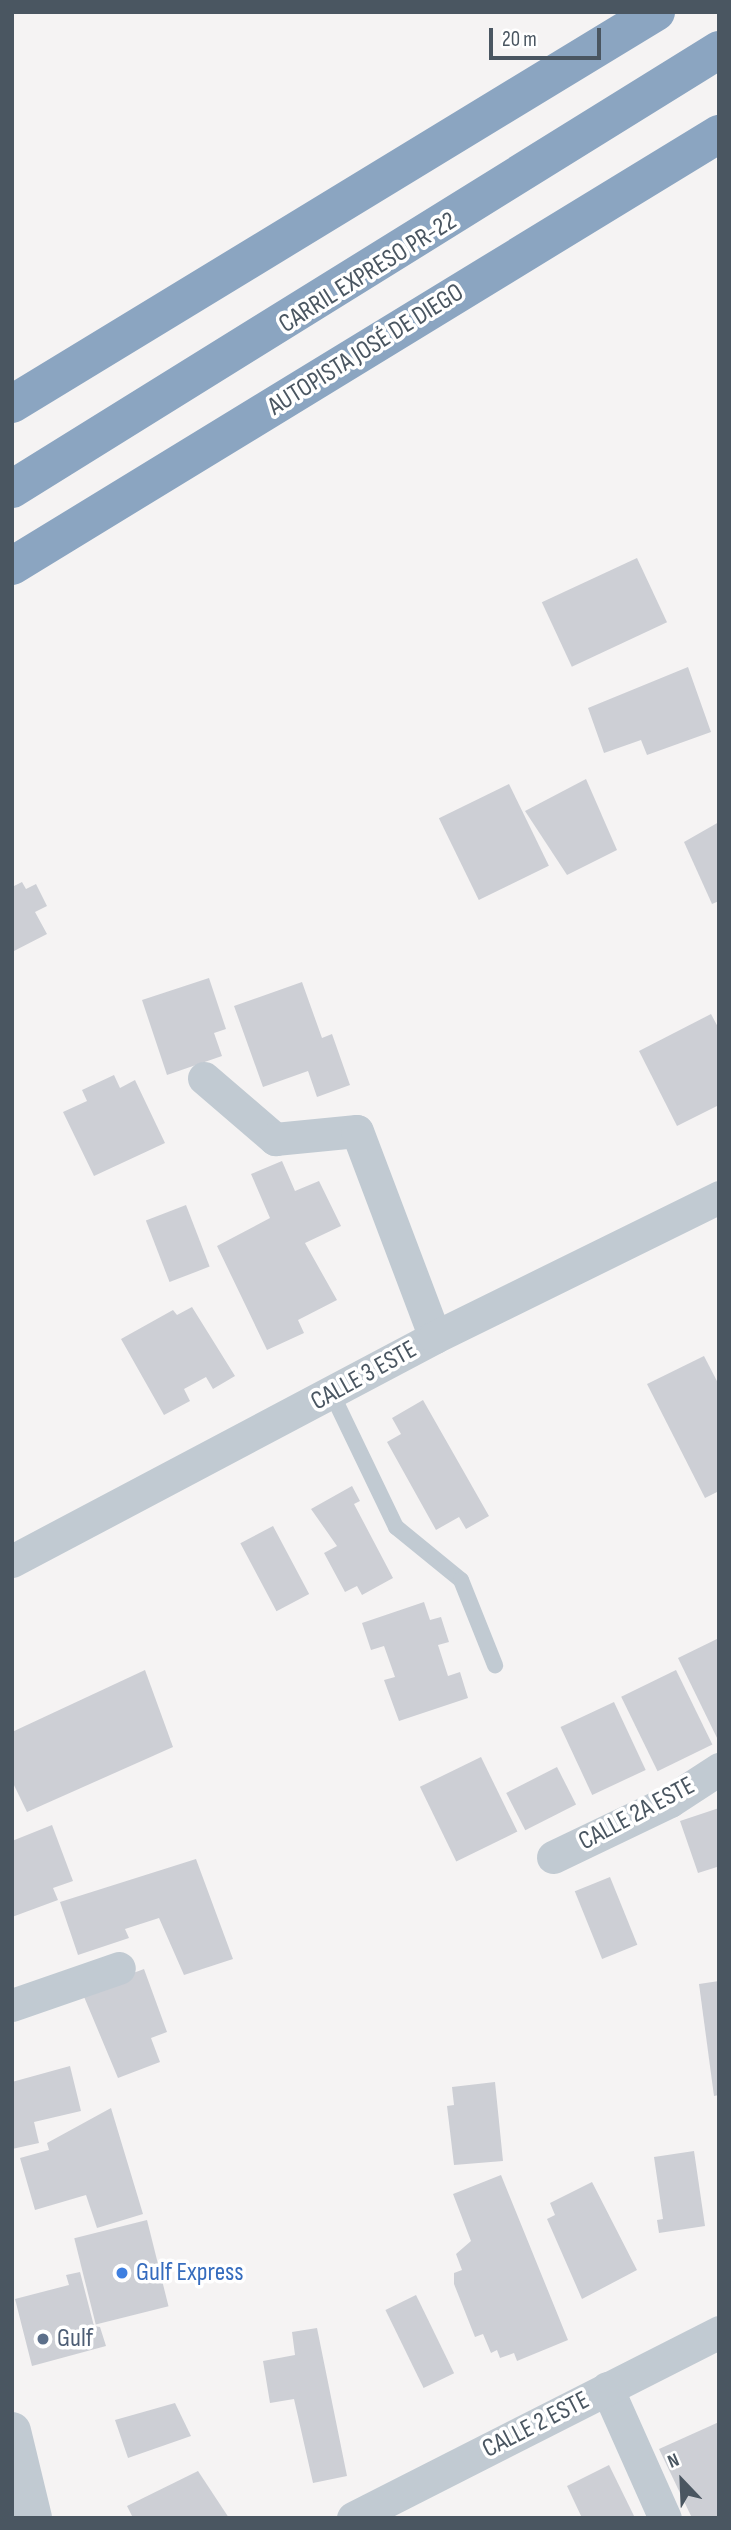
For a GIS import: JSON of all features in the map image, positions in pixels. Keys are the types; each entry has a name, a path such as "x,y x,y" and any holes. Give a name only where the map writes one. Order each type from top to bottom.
{"highway":[{"path":"12,404 656,12"},
{"name":"CARRIL EXPRESO PR-22","path":"12,489 719,50"},
{"name":"AUTOPISTA JOSÉ DE DIEGO","path":"12,566 719,134"}],"street":[{"path":"204,1078 275,1139 357,1131 435,1337"},
{"name":"CALLE 3 ESTE","path":"12,1561 332,1394 435,1337 719,1197"},
{"name":"CALLE 2A ESTE","path":"553,1857 670,1801 719,1769"},
{"path":"12,2004 120,1968"},
{"name":"CALLE 2 ESTE","path":"353,2518 719,2332"},
{"path":"607,2388 665,2518"},
{"path":"12,2431 33,2518"}],"lane":[{"path":"332,1394 396,1527 461,1580 495,1665"}],"building":[{"path":"637,558 667,622 572,667 542,602"},
{"path":"688,667 711,732 647,755 641,740 604,753 588,708"},
{"path":"586,779 617,850 567,875 525,811"},
{"path":"509,784 549,866 479,900 439,818"},
{"path":"719,822 719,901 712,904 684,842"},
{"path":"22,882 26,889 36,884 47,906 35,912 47,934 12,952 12,887"},
{"path":"209,978 226,1029 214,1033 222,1056 167,1075 142,1000"},
{"path":"302,982 322,1038 332,1034 350,1085 317,1097 308,1071 263,1087 234,1006"},
{"path":"711,1014 719,1029 719,1105 677,1126 639,1051"},
{"path":"114,1075 120,1088 135,1080 165,1143 94,1176 63,1112 87,1101 82,1090"},
{"path":"282,1161 295,1191 319,1181 341,1226 305,1243 337,1300 298,1320 304,1333 267,1350 217,1246 270,1218 251,1174"},
{"path":"186,1205 210,1267 170,1282 146,1220"},
{"path":"192,1307 235,1376 213,1389 206,1377 184,1389 190,1401 164,1415 121,1339 173,1310 177,1315"},
{"path":"704,1356 719,1385 719,1491 705,1498 647,1384"},
{"path":"423,1400 489,1516 466,1529 459,1517 436,1530 387,1442 401,1434 392,1418"},
{"path":"352,1486 360,1501 354,1504 393,1578 362,1595 357,1586 345,1592 324,1553 337,1546 311,1509"},
{"path":"273,1526 309,1594 276,1611 240,1543"},
{"path":"424,1602 430,1620 441,1617 449,1642 438,1645 448,1676 460,1672 468,1698 399,1721 384,1680 395,1677 384,1646 371,1650 362,1623"},
{"path":"719,1638 719,1742 678,1658"},
{"path":"145,1670 173,1747 27,1812 12,1781 12,1732"},
{"path":"676,1670 712,1745 658,1771 621,1697"},
{"path":"614,1702 646,1770 592,1795 561,1727"},
{"path":"481,1757 517,1832 456,1861 420,1787"},
{"path":"557,1767 576,1804 525,1830 506,1793"},
{"path":"719,1808 717,1867 698,1873 680,1821"},
{"path":"52,1825 73,1881 53,1888 58,1900 12,1917 12,1841"},
{"path":"196,1859 233,1959 184,1975 159,1918 125,1929 129,1938 78,1955 60,1902"},
{"path":"610,1877 637,1945 602,1959 575,1891"},
{"path":"144,1969 167,2032 151,2038 160,2062 118,2078 82,1992"},
{"path":"719,1981 719,2095 714,2096 699,1984"},
{"path":"70,2066 81,2111 34,2122 39,2143 12,2149 12,2082"},
{"path":"495,2082 503,2161 454,2165 447,2106 454,2105 452,2087"},
{"path":"111,2108 143,2214 97,2228 86,2195 35,2210 20,2158 49,2150 47,2143"},
{"path":"694,2151 705,2226 659,2233 657,2220 663,2219 654,2157"},
{"path":"501,2175 568,2340 517,2361 514,2353 500,2358 497,2350 491,2353 483,2334 475,2337 454,2284 454,2273 462,2270 456,2254 471,2241 453,2194"},
{"path":"592,2182 637,2270 582,2299 547,2219 555,2215 550,2203"},
{"name":"Gulf Express","path":"147,2220 169,2306 96,2325 74,2238"},
{"path":"80,2272 94,2326 100,2327 106,2346 32,2366 15,2299 69,2285 66,2275"},
{"path":"416,2295 454,2373 424,2388 385,2310"},
{"path":"317,2328 347,2476 313,2483 294,2399 270,2403 263,2361 295,2355 292,2332"},
{"path":"175,2403 191,2436 128,2458 115,2420"},
{"path":"719,2422 719,2518 692,2518 659,2449"},
{"path":"609,2465 635,2518 582,2518 567,2486"},
{"path":"198,2471 229,2518 133,2518 127,2506"}],"place":[{"name":"Gulf Express","path":"122,2273"},
{"name":"Gulf","path":"43,2339"}]}
